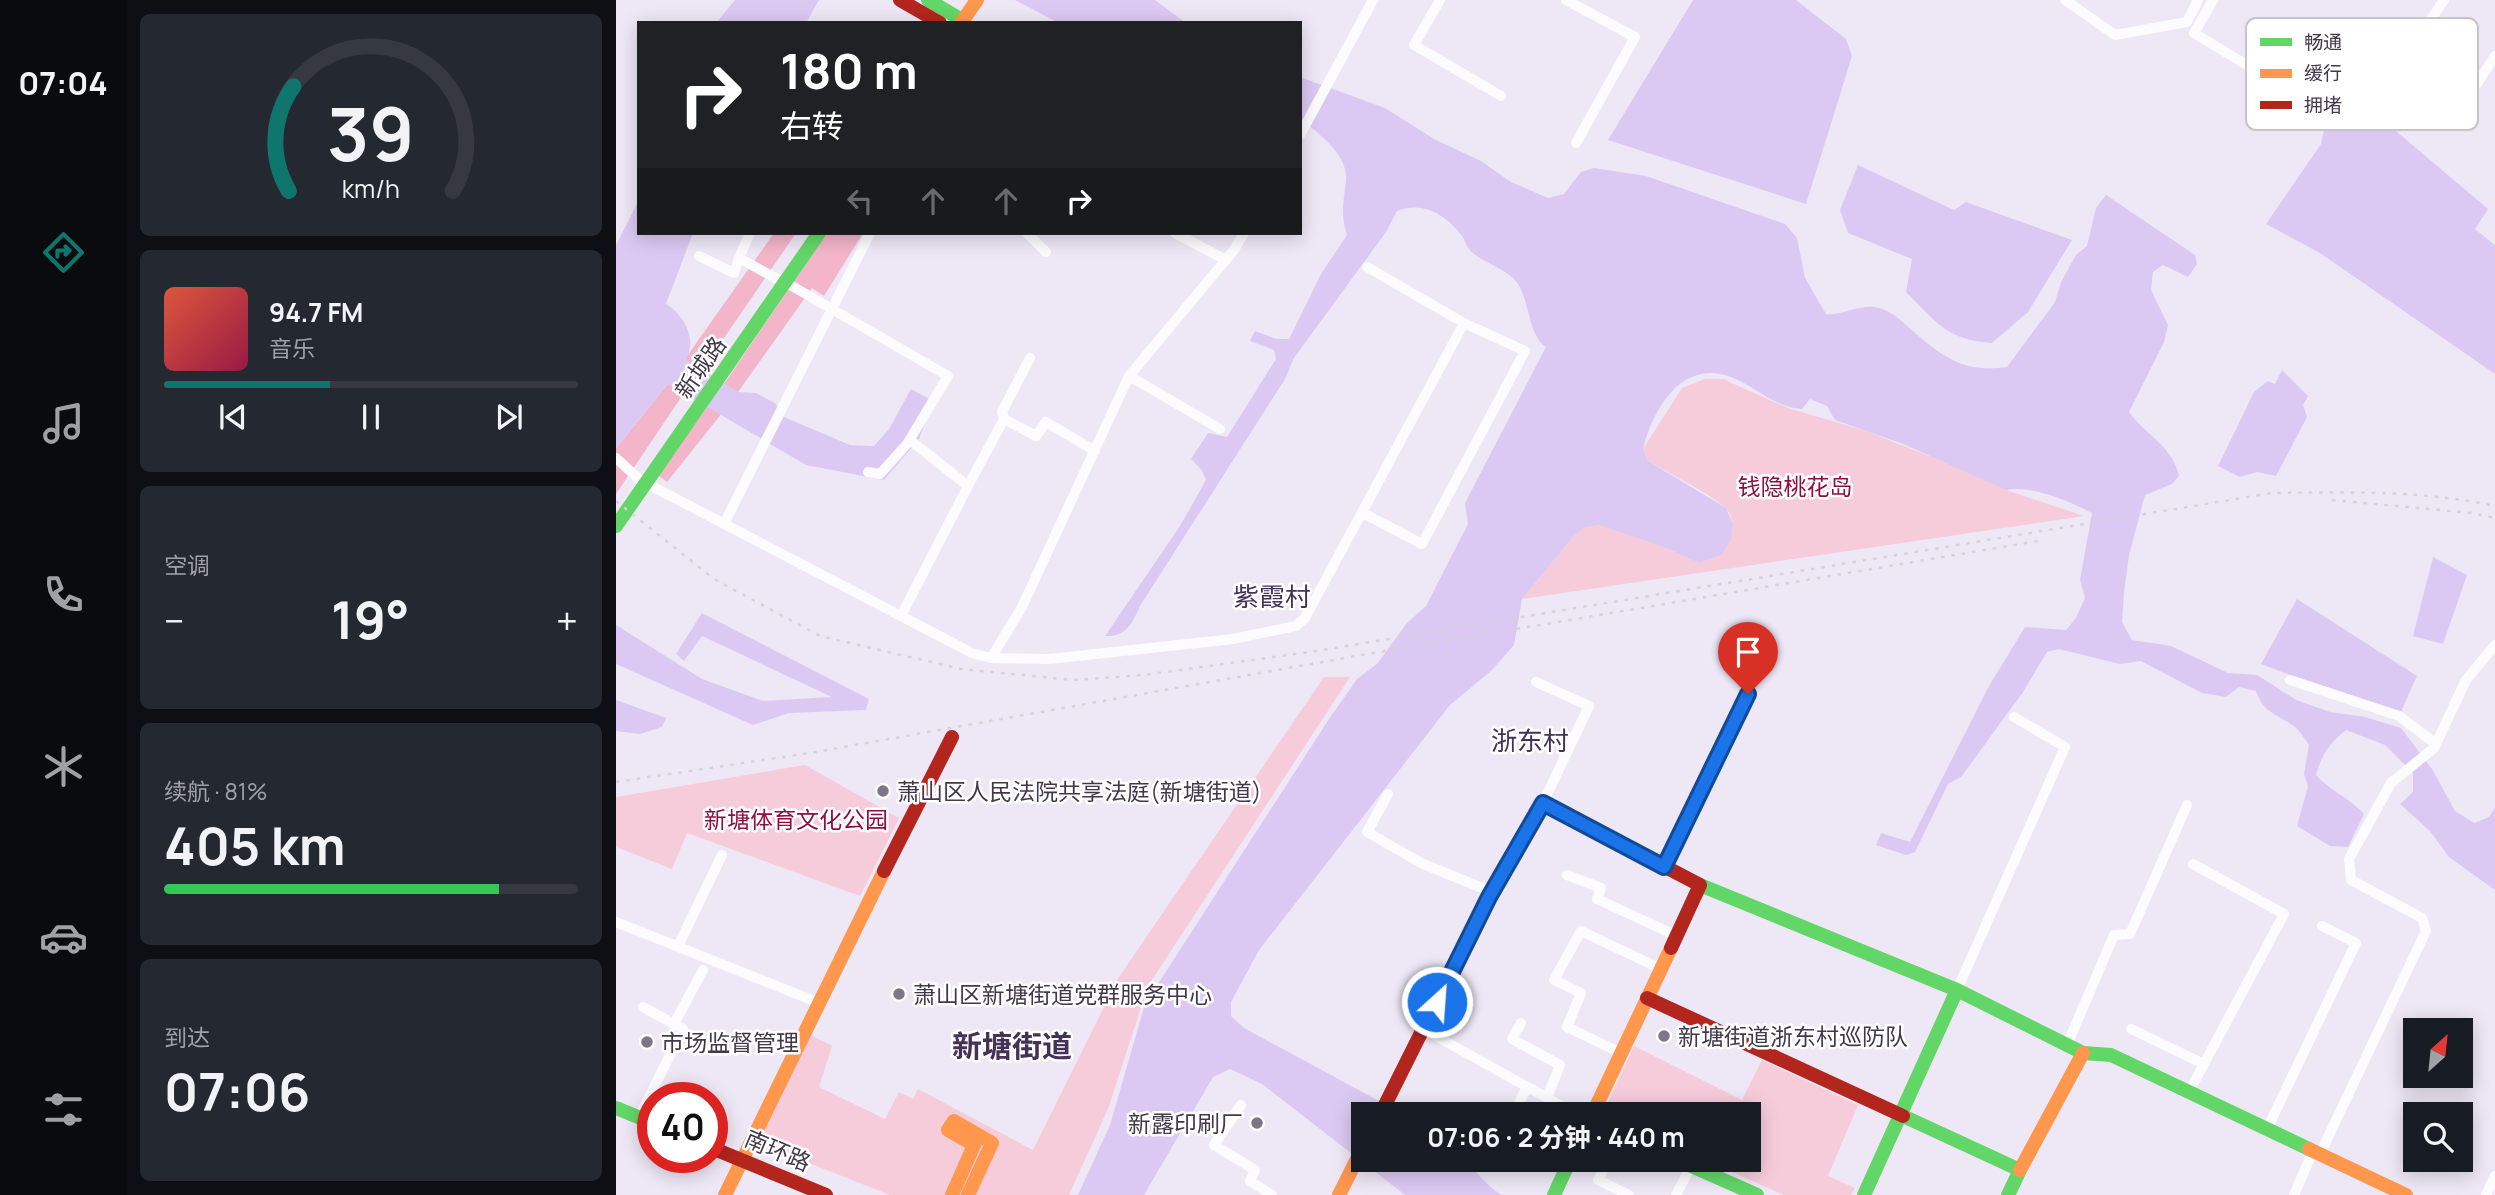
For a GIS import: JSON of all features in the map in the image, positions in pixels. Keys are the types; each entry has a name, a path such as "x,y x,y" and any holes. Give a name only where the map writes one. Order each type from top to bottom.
{"street":[{"path":"900,0 937,21"},
{"path":"928,0 958,21"},
{"path":"958,21 967,0"},
{"path":"958,21 977,0"},
{"path":"1302,131 1373,0"},
{"path":"1440,0 1415,45 1501,96"},
{"path":"1566,0 1635,37 1576,143"},
{"path":"2065,0 2115,35 2187,22 2198,0"},
{"path":"2213,0 2194,33 2246,64"},
{"path":"2432,18 2444,0"},
{"path":"2478,82 2495,55"},
{"path":"699,256 733,272 749,235"},
{"name":"新城路","path":"782,281 810,235"},
{"name":"新城路","path":"616,526 643,482 782,281 817,235"},
{"path":"724,524 869,235"},
{"path":"1029,235 1046,252"},
{"path":"1179,235 1226,260"},
{"path":"990,658 1022,607 1129,376 1226,260 1243,235"},
{"path":"739,258 832,308 948,376 910,440 880,474 867,472"},
{"path":"1363,513 1422,544 1525,351 1464,323 1367,267"},
{"path":"618,460 643,482 972,653 990,658 1050,659 1233,639 1296,626 1305,618 1464,323"},
{"path":"901,616 1004,419 1002,412 1030,358"},
{"path":"1129,376 1220,429"},
{"path":"1004,419 1036,436 1046,422 1095,451"},
{"path":"910,440 968,486"},
{"name":"新城路","path":"616,514 643,482"},
{"path":"2294,1195 2426,932 2422,918 2351,880 2349,859 2391,783 2436,744 2466,680 2495,645"},
{"path":"2290,680 2399,716 2436,744"},
{"path":"1386,1102 1492,892 1543,803 1589,706 1536,682"},
{"path":"1664,867 1748,694"},
{"path":"1864,1195 2065,747 2014,717"},
{"path":"725,1195 817,1002 952,737"},
{"path":"1388,794 1367,832 1421,863 1492,892"},
{"path":"1543,803 1700,885 1957,990 2083,1053 2111,1055 2406,1195"},
{"path":"2067,1045 2114,935 2130,934 2187,805"},
{"path":"678,946 722,855"},
{"path":"2189,1092 2284,914 2193,864"},
{"path":"1567,875 1601,888 1597,899 1677,936"},
{"path":"1598,1102 1700,885"},
{"path":"616,922 817,1002"},
{"path":"2267,1129 2356,943 2322,926"},
{"path":"1621,1053 1567,1027 1581,992 1554,980 1581,931 1661,969"},
{"path":"674,1024 704,970"},
{"path":"1647,998 2020,1170"},
{"path":"643,1007 683,1029 661,1082"},
{"path":"1521,1023 1512,1039 1560,1065 1547,1098"},
{"path":"1423,1029 1554,1102"},
{"path":"2131,1029 2204,1064"},
{"path":"2008,1195 2083,1053"},
{"path":"1520,1102 1527,1087"},
{"path":"1241,1105 1214,1145 1255,1170 1250,1181 1272,1195"},
{"path":"616,1108 637,1116"},
{"path":"616,1118 637,1127"},
{"path":"952,1195 974,1145 948,1130 954,1121 992,1143 968,1195"},
{"name":"南环路","path":"728,1157 802,1195"},
{"name":"南环路","path":"728,1161 826,1195"},
{"path":"1339,1195 1351,1171"},
{"path":"1554,1195 1565,1172"},
{"path":"1602,1172 1598,1180 1629,1195"},
{"path":"1676,1195 1682,1172"},
{"path":"1704,1172 1756,1195"},
{"path":"2486,1195 2495,1176"}],"green space":[{"name":"钱隐桃花岛","path":"1705,379 1723,379 1788,408 1866,431 1962,469 2006,490 2084,516 1522,599 1583,528 1599,525 1723,554 1733,525 1729,513 1709,496 1648,461 1643,449 1682,388"},
{"path":"1324,677 1350,677 1148,986 1108,1109 1069,1195 890,1195 758,1143 811,1035 832,1046 819,1087 885,1119 899,1092 913,1099 918,1089 1033,1150 1119,977"},
{"name":"新塘体育文化公园","path":"805,765 899,818 860,896 687,833 672,869 616,847 616,797"},
{"path":"1634,1046 1742,1100 1762,1060 1858,1105 1828,1176 1855,1188 1851,1195 1784,1195 1732,1172 1761,1172 1761,1102 1608,1102"}],"shaded area":[{"path":"735,0 819,0 807,21 718,21"},
{"path":"1015,0 1155,0 1183,21 1055,21"},
{"path":"1693,0 1796,0 1846,39 1852,56 1806,204 1608,140"},
{"path":"1302,78 1385,108 1434,139 1481,161 1511,182 1548,198 1564,194 1581,172 1594,168 1646,176 1785,224 1797,238 1805,278 1826,314 1866,307 1884,310 1946,357 1980,368 2007,367 2055,302 2061,282 2076,255 2087,246 2096,208 2106,195 2195,255 2197,264 2188,277 2163,265 2153,272 2151,290 2168,325 2164,342 2129,412 2165,449 2179,476 2172,484 2145,495 2129,555 2124,593 2122,622 2132,640 2171,646 2228,673 2257,675 2296,700 2330,712 2365,717 2401,728 2432,769 2455,811 2474,823 2489,817 2495,808 2495,890 2449,857 2430,831 2400,804 2413,792 2413,773 2385,745 2346,730 2335,739 2323,756 2316,775 2364,814 2348,847 2330,846 2297,826 2308,786 2304,774 2309,745 2294,726 2262,704 2256,691 2239,687 2226,697 2202,693 2141,661 2120,664 2059,649 2047,652 2023,692 1961,777 1948,784 1915,852 1906,855 1876,845 1881,833 1910,842 1989,686 2025,627 2066,630 2076,618 2085,598 2080,580 2092,513 2038,492 2006,490 1903,444 1835,420 1827,406 1810,399 1802,409 1791,407 1728,376 1711,373 1696,375 1682,382 1661,405 1643,449 1648,461 1726,508 1733,524 1731,539 1723,554 1699,563 1667,548 1599,525 1583,528 1573,537 1522,599 1514,645 1491,671 1450,705 1259,950 1231,1002 1231,1016 1244,1028 1380,1102 1351,1102 1351,1153 1262,1084 1230,1069 1213,1077 1144,1195 1078,1195 1110,1125 1145,1004 1357,679 1377,664 1407,623 1426,606 1468,524 1465,503 1546,347 1532,326 1522,292 1514,279 1472,252 1462,236 1441,216 1425,209 1407,208 1397,211 1386,232 1294,358 1285,379 1131,624 1123,632 1105,636 1180,526 1206,480 1201,469 1191,459 1208,433 1227,437 1276,359 1274,350 1250,341 1255,331 1277,339 1289,339 1321,274 1347,235 1343,214 1345,170 1330,145 1302,121"},
{"path":"2324,130 2395,130 2488,209 2475,229 2495,245 2495,374 2320,253 2266,224 2321,144"},
{"path":"1858,165 1954,210 1966,202 2072,240 2028,312 1992,343 1964,338 1943,328 1906,292 1912,259 1848,233 1840,210"},
{"path":"637,204 637,235 692,235 666,304 684,321 690,336 686,359 738,392 756,393 775,403 784,417 850,445 874,446 889,429 911,389 933,401 919,439 884,480 806,465 668,384 616,448 616,245"},
{"path":"773,235 795,235 702,370 685,359"},
{"path":"826,235 862,235 824,296 812,288 738,392 724,384"},
{"path":"2282,370 2308,396 2303,405 2307,417 2276,476 2257,472 2240,477 2218,466 2254,392 2268,381 2275,384"},
{"path":"668,384 684,393 616,494 616,448"},
{"path":"708,406 722,413 667,482 658,475"},
{"path":"2433,557 2467,575 2443,644 2413,636"},
{"path":"2297,599 2417,676 2399,716 2261,664"},
{"path":"702,613 869,699 866,710 789,713 753,725 616,664 616,625 702,679 763,701 832,697 702,636 684,661 676,654"},
{"path":"616,700 666,718 662,727 640,734 616,731"},
{"path":"1375,1172 1476,1172 1502,1195 1405,1195"}],"railway":[{"path":"616,501 714,579 820,636 961,669 1073,680 1144,675 1310,652 2272,493 2356,492 2412,495 2495,506"},
{"path":"2332,500 2471,513 2495,518"},
{"path":"616,782 810,753 1356,656 2038,541"}],"traffic: fast":[{"path":"928,0 962,20"},
{"path":"616,526 818,235"},
{"path":"1700,885 1957,990 1864,1195"},
{"path":"1957,990 2083,1053 2111,1055 2309,1149"},
{"path":"616,1108 637,1117"},
{"path":"1903,1116 2020,1170 2008,1195"},
{"path":"1554,1195 1565,1172"},
{"path":"1705,1172 1757,1195"}],"traffic: slow":[{"path":"962,21 977,0"},
{"path":"725,1195 884,871"},
{"path":"1598,1102 1671,948"},
{"path":"2020,1170 2083,1053"},
{"path":"952,1195 974,1145 948,1130 954,1121 992,1143 968,1195"},
{"path":"2309,1149 2406,1195"},
{"path":"1339,1195 1351,1171"}],"traffic: jam":[{"path":"900,0 937,21"},
{"path":"884,871 952,737"},
{"path":"1386,1102 1489,897 1543,803 1700,885 1671,948"},
{"path":"1647,998 1903,1116"},
{"path":"728,1155 826,1195"}],"place":[{"name":"萧山区人民法院共享法庭(新塘街道)","path":"883,791"},
{"name":"萧山区新塘街道党群服务中心","path":"899,994"},
{"name":"新塘街道浙东村巡防队","path":"1664,1036"},
{"name":"市场监督管理","path":"647,1042"},
{"name":"新露印刷厂","path":"1257,1123"}],"district":[{"name":"紫霞村","path":"1272,596"},
{"name":"浙东村","path":"1530,740"},
{"name":"新塘街道","path":"1012,1045"}],"route":[{"path":"1437,1002 1489,897 1543,803 1664,867 1748,694"}]}
